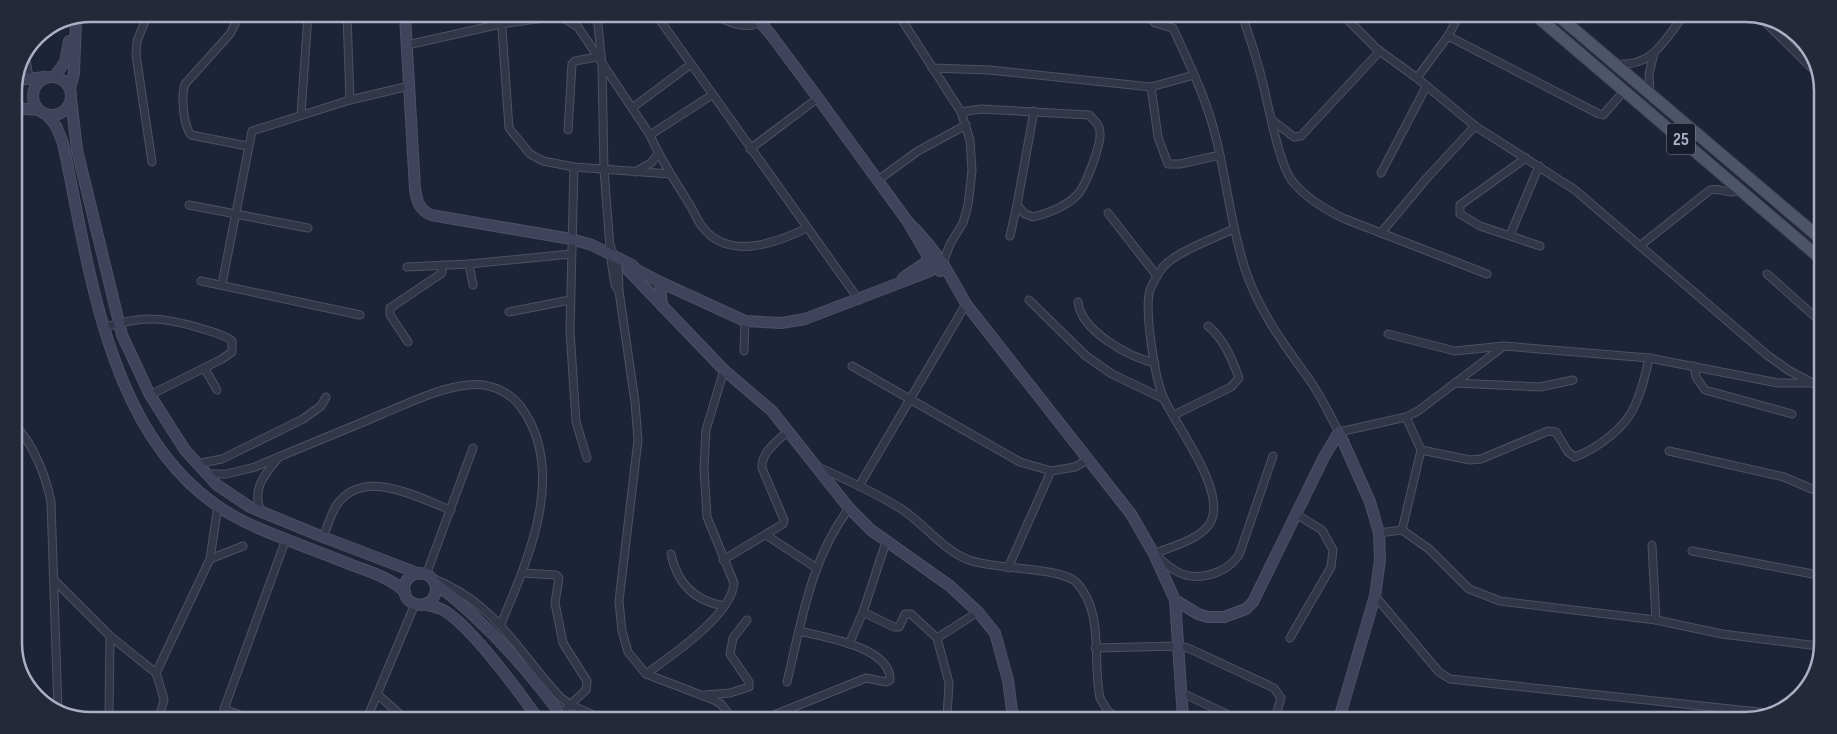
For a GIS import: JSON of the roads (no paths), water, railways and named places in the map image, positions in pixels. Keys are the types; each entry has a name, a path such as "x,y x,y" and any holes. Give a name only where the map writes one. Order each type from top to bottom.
{"main road":[{"name":"25","path":"1544,22 1814,253"},
{"name":"25","path":"1565,22 1814,233"}],"street":[{"path":"145,22 137,41 136,54 152,162"},
{"path":"236,22 230,34 185,84 186,125 191,136 247,146"},
{"path":"301,115 307,22"},
{"path":"347,22 350,100"},
{"path":"405,22 415,189 419,205 424,212 436,216 571,239 613,256 633,270 745,321 781,323 805,319 859,300 939,260 962,223 970,196 971,154 966,125 961,112 904,22"},
{"path":"406,45 516,22"},
{"path":"572,22 650,135 658,154 702,227 727,243 744,247 762,246 807,228"},
{"path":"598,22 602,65 604,170 615,285 619,291 635,402 638,440 619,601 620,619 628,652 646,674 705,695 722,704 728,712"},
{"path":"661,22 859,300"},
{"path":"733,22 744,26 755,26 757,22"},
{"path":"762,22 908,222 939,260 966,304 1131,514 1154,554 1175,600 1182,712"},
{"path":"1154,22 1173,28 1194,75 1216,136 1233,229 1246,273 1272,328 1293,360 1312,383 1339,432 1370,502 1379,533 1380,560 1375,596 1341,712"},
{"path":"1244,22 1285,163 1291,180 1296,186 1324,209 1487,274"},
{"path":"1350,22 1380,51 1475,126 1575,190 1767,355 1814,385"},
{"path":"1416,78 1448,36 1456,22"},
{"path":"1614,64 1634,64 1654,53 1679,22"},
{"path":"502,24 510,128 524,148 536,159 574,167 670,174"},
{"path":"23,109 60,113 67,107 74,73 76,25"},
{"path":"70,27 67,57 50,77 38,82 33,90 33,103 56,126 63,143 103,328 120,376 147,426 182,475 218,506 243,521 382,577 405,592"},
{"path":"1770,27 1809,65"},
{"path":"1448,36 1599,114 1603,115 1625,90"},
{"path":"1272,120 1294,137 1301,136 1380,51"},
{"path":"1650,94 1649,74 1654,53"},
{"path":"568,130 572,65 575,61 597,57"},
{"path":"632,108 690,65"},
{"path":"27,67 29,78"},
{"path":"932,68 989,70 1151,87 1194,75"},
{"path":"24,79 50,77 66,82 70,94 78,150 118,323 150,395 172,432 196,464 228,493 261,512 323,538 428,577 473,600 500,624 553,690 571,705 587,712"},
{"path":"222,284 247,146 253,129 350,100 409,86"},
{"path":"1151,87 1158,137 1168,164 1180,164 1220,155"},
{"path":"1381,173 1426,87"},
{"path":"650,135 712,95"},
{"path":"750,148 818,98"},
{"path":"961,112 981,109 1089,115 1097,123 1101,134 1087,180 1078,194 1063,205 1033,217 1025,214 1017,205"},
{"path":"1010,236 1034,111"},
{"path":"878,180 918,151 966,125"},
{"path":"1381,232 1475,126"},
{"path":"635,172 651,163 658,154"},
{"path":"1526,158 1460,205 1458,210 1460,214 1480,226 1540,246"},
{"path":"1510,235 1539,166"},
{"path":"574,167 570,300 576,422 587,458"},
{"path":"1641,245 1710,190 1718,189 1729,193 1740,190"},
{"path":"189,205 308,228"},
{"path":"1108,213 1157,276"},
{"path":"1154,554 1188,540 1205,529 1215,511 1212,490 1164,399 1155,363 1149,306 1150,290 1164,266 1175,258 1233,229"},
{"path":"406,267 469,264 571,254"},
{"path":"469,264 473,285"},
{"path":"408,342 390,315 390,308 442,273 442,265"},
{"path":"633,270 650,294 724,370 772,412 849,508 886,542 950,586 978,612 995,634 1008,680 1012,712"},
{"path":"1766,274 1814,316"},
{"path":"201,281 360,315"},
{"path":"650,294 650,287 657,281"},
{"path":"657,281 662,306"},
{"path":"509,312 570,300"},
{"path":"1029,300 1086,356 1112,374 1164,399"},
{"path":"1078,302 1083,319 1104,338 1130,354 1155,363"},
{"path":"859,486 966,304"},
{"path":"103,328 118,323 154,318 165,319 230,339 233,345 232,352 205,369 150,395"},
{"path":"744,352 745,321"},
{"path":"1174,415 1231,388 1239,378 1218,333 1208,326"},
{"path":"1388,334 1455,351 1504,346 1649,358 1778,383 1810,383"},
{"path":"1175,600 1198,614 1208,617 1224,617 1246,609 1253,602 1324,457 1339,432 1406,417 1504,346"},
{"path":"1421,450 1470,460 1481,458 1548,431 1556,432 1568,452 1574,457 1582,454 1610,435 1628,417 1636,405 1649,358"},
{"path":"852,366 1020,462 1051,471 1075,467 1089,459"},
{"path":"1694,366 1696,377 1705,390 1792,414"},
{"path":"205,369 217,390"},
{"path":"646,674 716,618 731,597 734,583 723,560 708,517 704,468 706,430 724,370"},
{"path":"1455,383 1540,386 1573,380"},
{"path":"205,474 238,472 436,392 469,384 493,388 509,394 530,420 541,458 542,499 522,573 500,624"},
{"path":"196,464 228,457 309,416 321,406 326,396"},
{"path":"1402,530 1421,450 1406,417"},
{"path":"723,560 783,524 784,520 762,468 762,460 766,452 788,432"},
{"path":"23,436 28,442 47,486 50,502 55,581 58,702"},
{"path":"370,712 419,604 433,598 436,591 428,577 473,448"},
{"path":"1669,451 1784,477 1814,490"},
{"path":"1154,554 1176,572 1196,577 1206,576 1228,566 1239,554 1273,456"},
{"path":"228,457 232,469 238,472"},
{"path":"261,512 258,501 259,485 279,457"},
{"path":"818,467 859,486 902,510 927,532 967,559 988,566 1061,574 1075,581 1087,597 1093,611 1100,698 1110,712"},
{"path":"1008,568 1051,471"},
{"path":"323,538 339,501 353,491 372,486 388,487 450,510"},
{"path":"156,673 210,559 218,506"},
{"path":"786,682 815,567 833,529 849,508"},
{"path":"1290,638 1331,567 1333,550 1322,530 1296,514"},
{"path":"1379,533 1402,530 1429,549 1469,589 1500,601 1656,620 1722,634 1814,645"},
{"path":"766,535 815,567"},
{"path":"232,712 224,709 286,539"},
{"path":"849,644 864,612 886,542"},
{"path":"1652,545 1656,620"},
{"path":"210,559 243,546"},
{"path":"1692,551 1814,574"},
{"path":"670,554 674,568 686,588 702,600 724,606"},
{"path":"522,573 556,576 559,578 555,603 563,643 588,685 586,690 564,712"},
{"path":"533,712 503,672 455,619 443,610 408,599 405,592 405,584 409,578 428,577 463,605 502,643 559,712"},
{"path":"55,581 110,636 156,673 164,699 161,712"},
{"path":"1375,596 1440,672 1450,680 1751,711"},
{"path":"864,612 894,627 899,627 905,614 911,614 938,638 949,682 947,712"},
{"path":"938,638 978,612"},
{"path":"705,695 730,693 749,687 749,682 730,654 734,638 747,620"},
{"path":"781,712 866,678 886,682 890,680 890,672 885,663 849,644 799,631"},
{"path":"109,712 110,636"},
{"path":"1095,648 1178,646 1188,648 1274,688 1280,698 1276,712"},
{"path":"1180,692 1222,712"},
{"path":"377,694 397,712"},
{"path":"1342,707 1344,712"}]}
